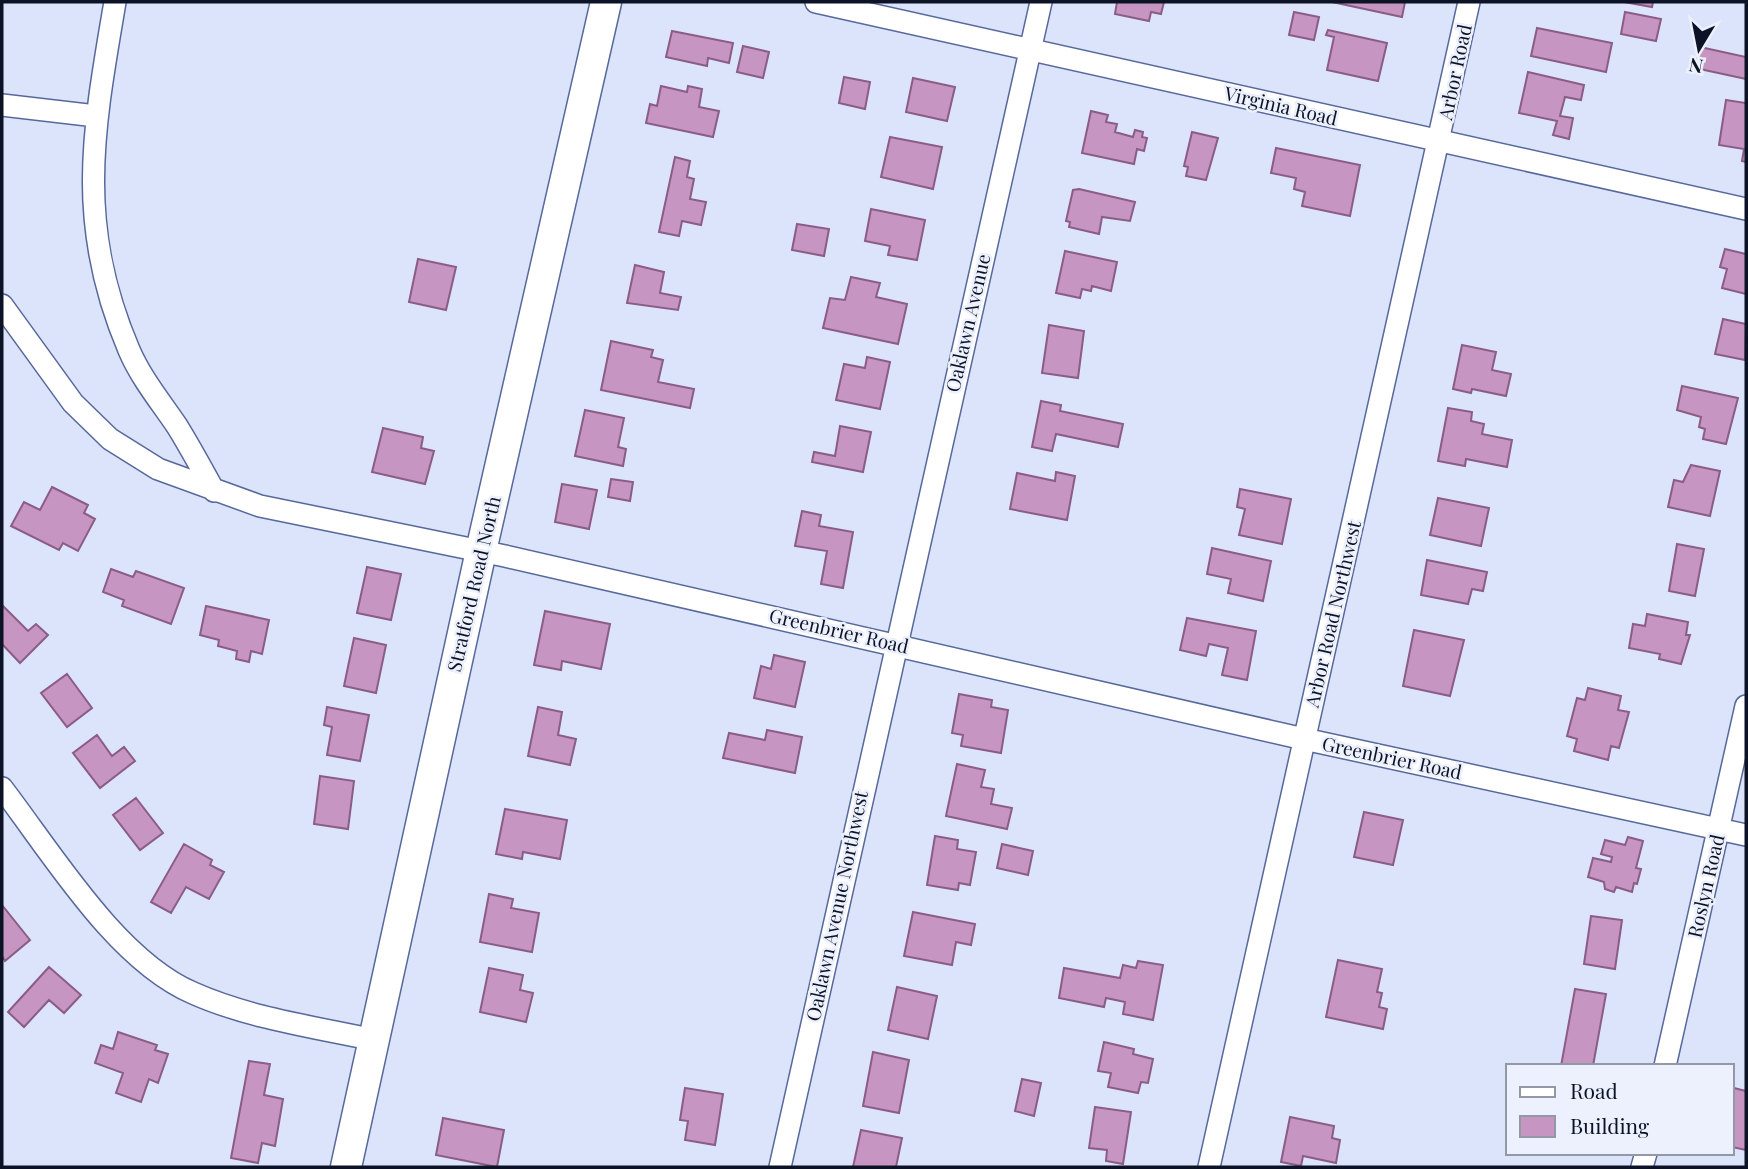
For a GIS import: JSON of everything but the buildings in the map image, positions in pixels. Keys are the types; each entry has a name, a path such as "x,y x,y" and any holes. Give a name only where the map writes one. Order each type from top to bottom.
{"main road":[{"name":"Stratford Road North","path":"346,1167 481,551 607,2"}],"street":[{"path":"115,2 96,116 91,195 97,249 111,302 130,351 153,394 178,428 214,491"},
{"name":"Virginia Road","path":"816,2 1746,209"},
{"name":"Oaklawn Avenue","path":"895,644 1041,2"},
{"name":"Arbor Road","path":"1440,142 1469,2"},
{"path":"2,105 96,116"},
{"name":"Arbor Road Northwest","path":"1209,1167 1440,142"},
{"name":"Greenbrier Road","path":"2,305 73,403 110,439 158,469 260,506 481,551 1304,739 1720,827 1746,835"},
{"name":"Oaklawn Avenue Northwest","path":"780,1167 895,644"},
{"name":"Roslyn Road","path":"1665,1064 1746,706"},
{"path":"2,788 106,925 148,965 191,993 234,1008 374,1040"}]}
